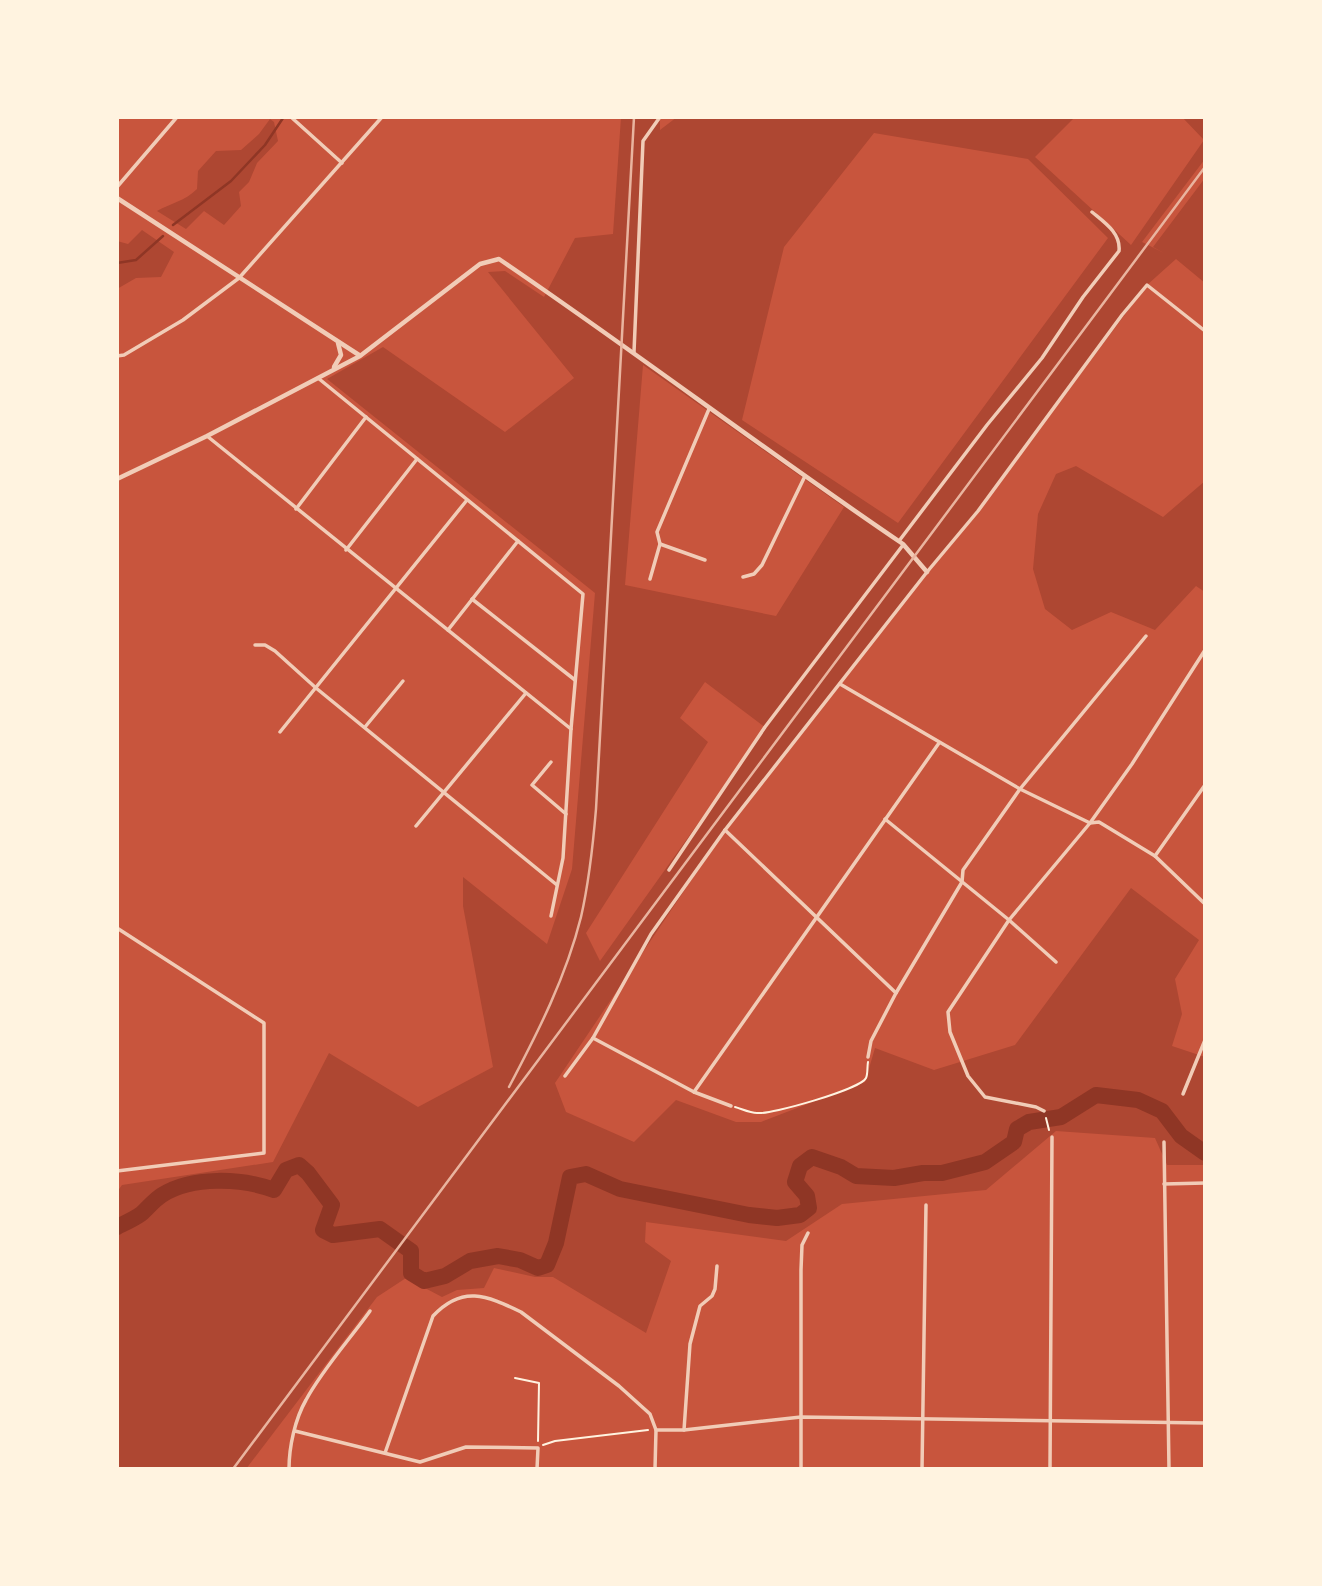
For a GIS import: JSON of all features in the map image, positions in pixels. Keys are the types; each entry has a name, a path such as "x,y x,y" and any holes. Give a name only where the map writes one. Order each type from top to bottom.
{"street":[{"path":"117,187 177,117"},
{"path":"291,117 342,163"},
{"path":"117,356 124,355 183,320 239,278 382,117"},
{"path":"634,352 643,141 660,117"},
{"path":"117,198 360,356"},
{"path":"669,870 765,727 1119,251 1120,243 1114,232 1092,212"},
{"path":"117,479 207,436 360,356 480,264 499,259 901,543 927,572"},
{"path":"565,1076 593,1038 651,934 725,830 978,511 1147,285 1205,331"},
{"path":"333,369 341,355 338,342"},
{"path":"317,377 583,594 563,858 551,916"},
{"path":"650,579 660,544 657,532 709,409"},
{"path":"296,509 366,418"},
{"path":"207,436 571,729"},
{"path":"346,550 417,459"},
{"path":"743,577 754,574 762,565 805,476"},
{"path":"280,732 467,499"},
{"path":"447,631 518,541"},
{"path":"660,544 705,560"},
{"path":"472,599 575,680"},
{"path":"868,1057 871,1041 896,993 962,882 963,870 1020,789 1146,636"},
{"path":"255,645 268,646 557,885"},
{"path":"1044,1111 985,1097 968,1076 950,1032 948,1012 1009,920 1090,822 1132,764 1205,650"},
{"path":"365,727 403,681"},
{"path":"840,684 1020,789 1090,822 1099,822 1154,856 1205,904"},
{"path":"416,826 526,693"},
{"path":"694,1093 939,743"},
{"path":"551,762 532,785 566,814"},
{"path":"1154,856 1205,785"},
{"path":"885,819 1056,962"},
{"path":"725,830 896,993"},
{"path":"117,928 264,1023 264,1153 117,1171"},
{"path":"593,1038 694,1093 731,1106"},
{"path":"1183,1094 1205,1040"},
{"path":"1051,1469 1052,1137"},
{"path":"1164,1142 1168,1469"},
{"path":"1164,1184 1205,1184"},
{"path":"922,1469 926,1205"},
{"path":"801,1469 802,1245 808,1233"},
{"path":"684,1430 690,1344 700,1306 712,1296 715,1289 717,1266"},
{"path":"385,1453 433,1316 446,1303 476,1295 521,1312 619,1385 650,1414 656,1430 655,1469"},
{"path":"289,1469 289,1456 305,1401 370,1311"},
{"path":"656,1430 684,1430 801,1417 1205,1423"},
{"path":"295,1431 420,1462 466,1447 538,1448 537,1469"}],"path":[{"path":"731,1106 757,1114 780,1111 842,1092 861,1084 866,1078 868,1057"},
{"path":"1044,1111 1052,1137"},
{"path":"515,1378 539,1383 538,1448 555,1441 634,1430 656,1430"}],"shaded area":[{"path":"621,117 660,117 660,130 677,117 1075,117 1035,157 1131,245 1204,140 1182,117 1205,117 1205,159 1142,242 1164,253 1153,247 1205,178 1205,283 1176,259 1147,285 978,511 725,830 555,1083 566,1112 634,1142 676,1100 736,1122 761,1122 865,1082 875,1048 934,1070 1015,1045 1131,888 1199,940 1175,979 1182,1014 1172,1046 1205,1057 1205,1165 1167,1165 1155,1138 1056,1131 986,1190 842,1204 786,1241 646,1222 645,1242 671,1261 646,1333 553,1277 535,1277 494,1268 484,1288 457,1290 442,1297 406,1278 377,1297 246,1469 117,1469 117,1192 122,1185 273,1162 329,1053 418,1107 493,1067 463,906 463,877 547,944 572,869 595,593 327,379 383,347 505,432 574,378 488,272 505,271 544,297 575,238 613,234","holes":["874,133 1028,159 1108,238 898,523 742,420 784,247","643,365 844,507 776,616 625,585","705,682 766,728 600,961 586,933 708,742 680,718"]},
{"path":"270,119 274,122 278,141 257,163 249,182 239,192 241,206 224,225 204,211 186,229 157,211 197,189 198,171 216,151 241,150 259,134"},
{"path":"142,230 174,252 161,277 136,278 117,289 117,241 128,244"},
{"path":"1076,466 1163,517 1205,481 1205,592 1196,586 1155,630 1111,612 1072,630 1045,609 1033,569 1038,514 1056,474"}],"waterway":[{"path":"173,225 231,181 265,145 283,118"},
{"path":"117,263 136,260 163,236"},
{"path":"117,1227 138,1216 159,1197 174,1189 202,1182 232,1181 274,1190 286,1170 299,1165 332,1205 323,1230 333,1235 380,1229 411,1251 411,1273 424,1281 445,1276 470,1261 498,1256 520,1260 538,1268 547,1265 556,1243 570,1177 586,1174 620,1189 749,1215 777,1218 800,1215 809,1208 807,1196 795,1182 800,1166 812,1157 841,1167 856,1176 894,1178 942,1173 985,1162 1014,1142 1017,1129 1029,1122 1061,1117 1096,1095 1138,1100 1162,1111 1181,1136 1205,1153"}],"railway":[{"path":"509,1087 541,1025 568,961 581,917 590,863 596,809 634,117"},
{"path":"233,1469 1205,167"}]}
